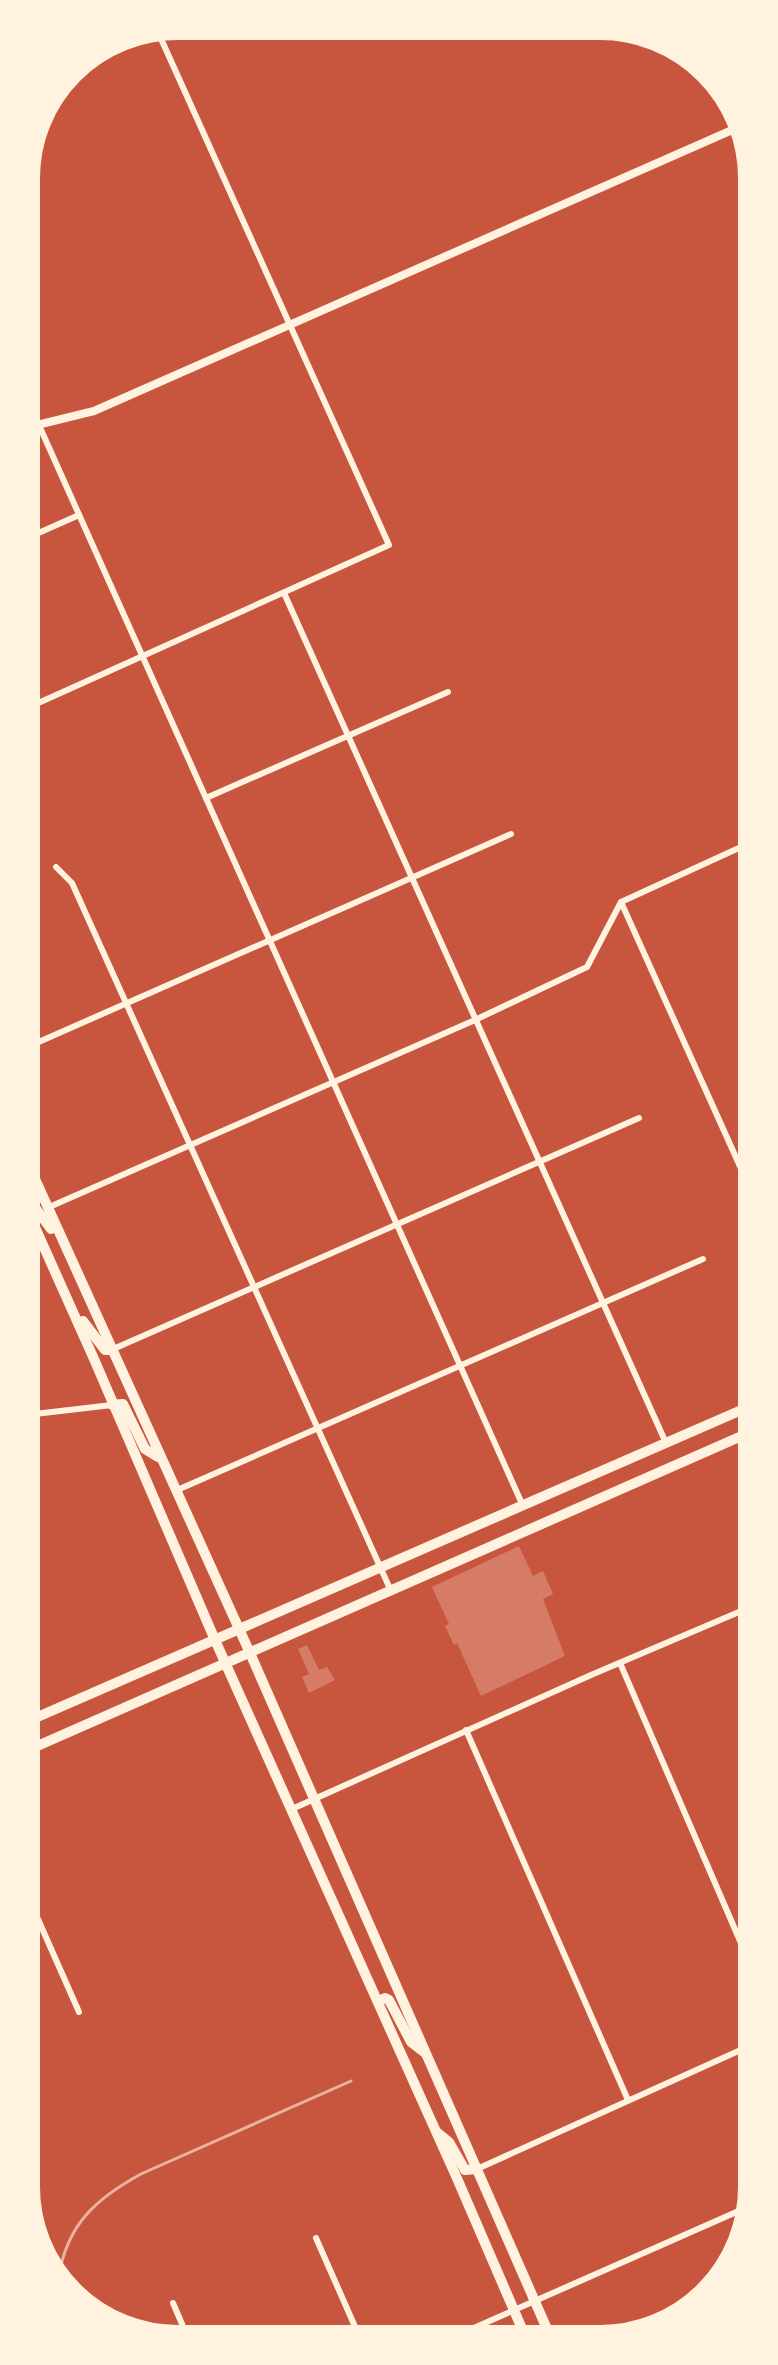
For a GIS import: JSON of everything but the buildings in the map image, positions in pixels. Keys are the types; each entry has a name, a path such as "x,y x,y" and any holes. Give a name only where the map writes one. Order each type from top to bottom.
{"main road":[{"path":"38,1187 250,1653 546,2327"},
{"path":"38,1212 71,1261"},
{"path":"38,1232 215,1640 437,2132 521,2327"},
{"path":"64,1292 100,1347 111,1350"},
{"path":"112,1405 123,1404 145,1449 160,1458"},
{"path":"38,1717 740,1411"},
{"path":"38,1746 740,1437"},
{"path":"378,2001 383,1998 389,2000 411,2042 426,2053"},
{"path":"437,2132 449,2142 465,2170 477,2169"}],"street":[{"path":"38,703 389,545 161,39"},
{"path":"523,1506 38,423 94,411 732,130"},
{"path":"38,533 79,515"},
{"path":"284,593 666,1443"},
{"path":"206,798 448,692"},
{"path":"38,1042 511,834"},
{"path":"47,1208 475,1020 587,967 621,902 740,848"},
{"path":"56,867 72,883 391,1591"},
{"path":"621,902 740,1166"},
{"path":"111,1350 639,1118"},
{"path":"175,1492 703,1259"},
{"path":"38,1414 112,1405"},
{"path":"292,1809 740,1612"},
{"path":"620,1663 740,1941"},
{"path":"466,1730 628,2100"},
{"path":"38,1919 79,2012"},
{"path":"477,2169 740,2050"},
{"path":"476,2327 737,2212"},
{"path":"316,2238 355,2327"},
{"path":"173,2303 183,2327"}],"railway":[{"path":"62,2264 69,2242 86,2214 111,2193 141,2174 351,2081"}]}
